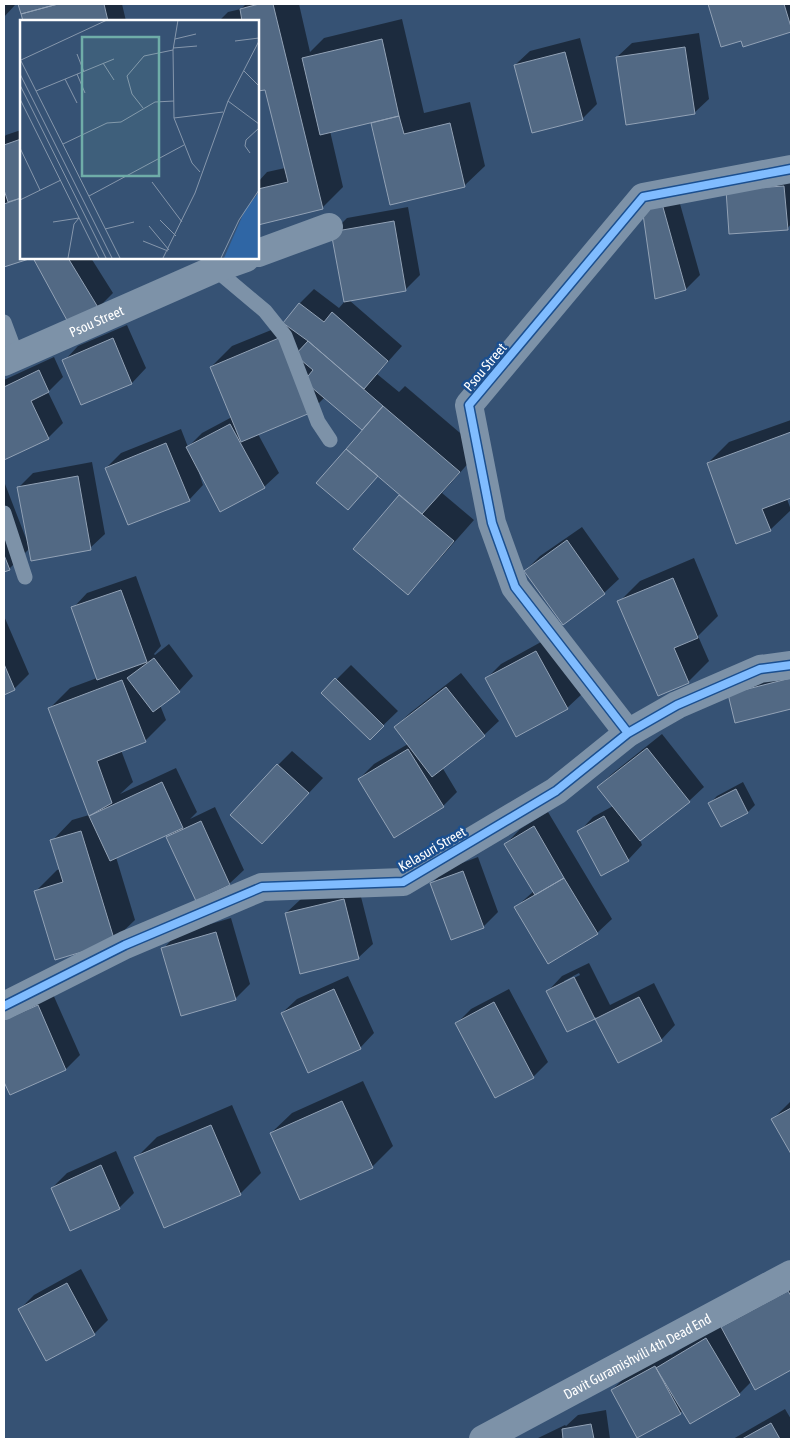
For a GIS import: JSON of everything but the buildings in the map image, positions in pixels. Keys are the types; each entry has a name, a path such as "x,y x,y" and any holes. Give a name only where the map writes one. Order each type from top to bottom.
{"street":[{"name":"Psou Street","path":"628,733 515,587 492,523 469,405 643,197 791,169"},
{"path":"259,253 329,227"},
{"name":"Psou Street","path":"11,360 215,269 243,259"},
{"name":"Kelasuri Street","path":"4,1006 125,945 262,887 403,882 556,791 628,733 677,705 760,668 791,665"},
{"name":"Davit Guramishvili 4th Dead End","path":"483,1439 791,1274"}],"lane":[{"path":"215,269 265,311 286,336 318,422 330,440"},
{"path":"4,322 11,360"},
{"path":"4,513 25,577"}],"cycle path":[{"path":"628,733 515,587 492,523 469,405 643,197 791,169"},
{"path":"4,1006 125,945 262,887 403,882 556,791 628,733 677,705 760,669 791,665"}]}
